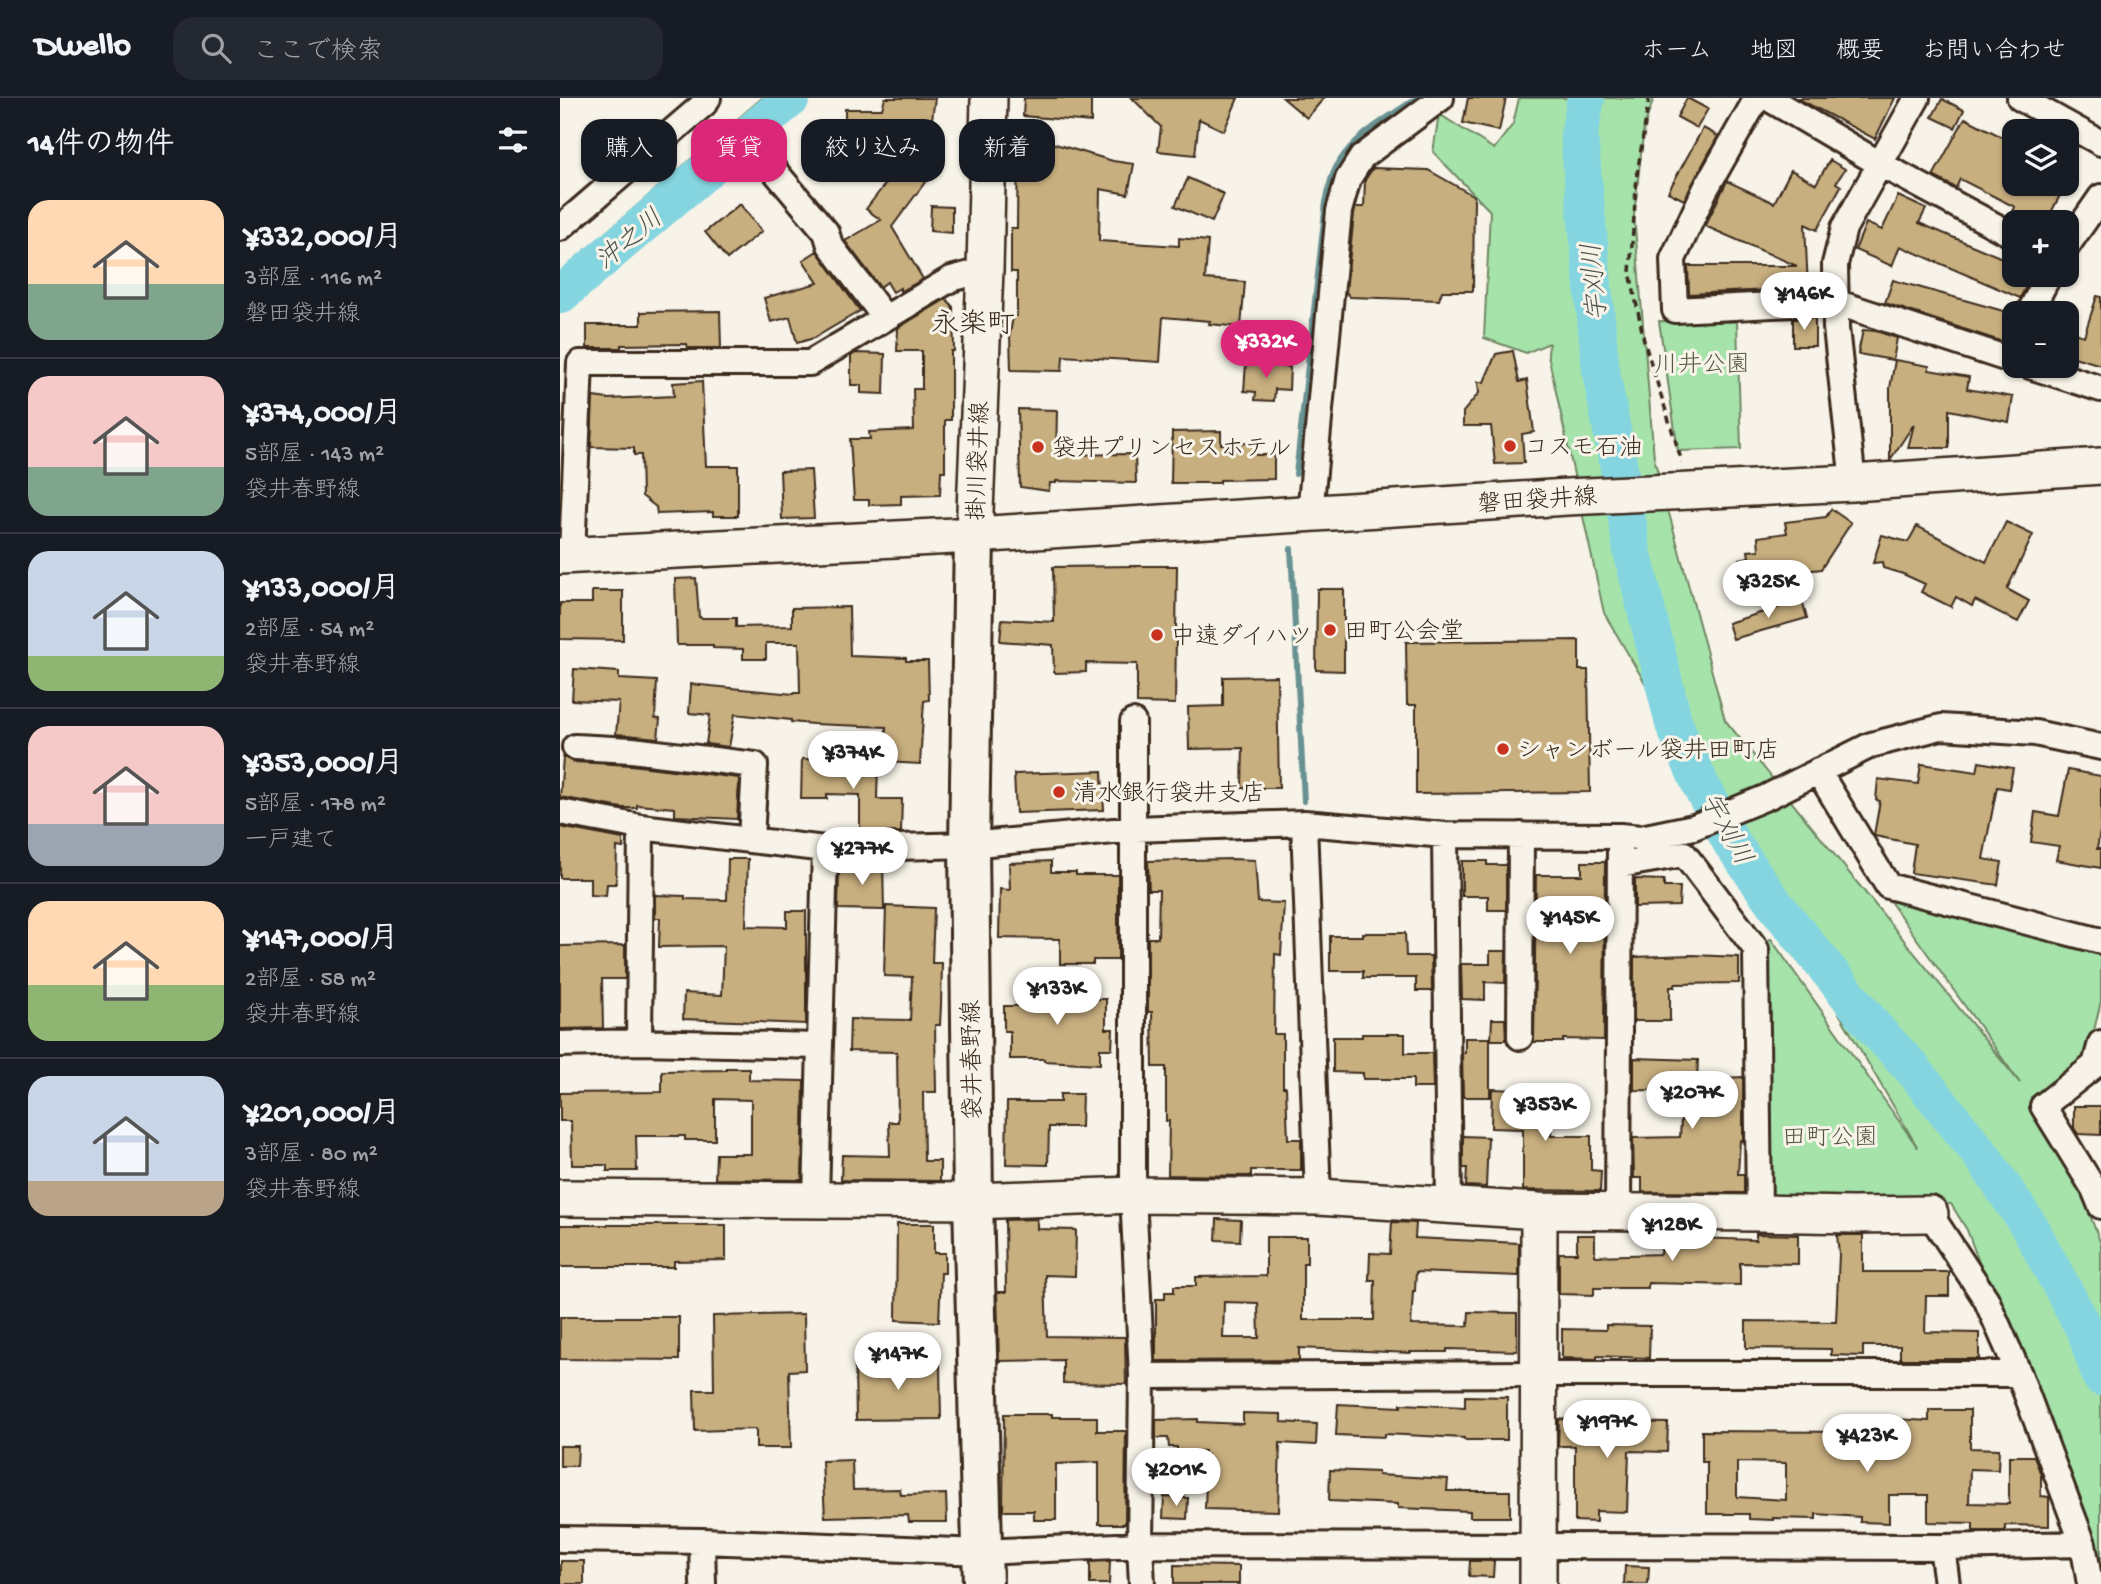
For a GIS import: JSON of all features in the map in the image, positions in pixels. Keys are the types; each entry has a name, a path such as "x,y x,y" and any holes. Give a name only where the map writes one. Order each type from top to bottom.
{"main road":[{"name":"掛川袋井線","path":"566,555 974,535 989,98"},
{"name":"磐田袋井線","path":"974,535 2101,466"},
{"name":"袋井春野線","path":"974,535 969,845 973,1201 982,1568"},
{"path":"560,1198 973,1201 1133,1195 1318,1197 1539,1211 1852,1216 1930,1214"},
{"path":"1538,1584 1539,1211"}],"street":[{"path":"560,228 708,98"},
{"path":"1310,513 1339,211 1348,179 1362,157 1441,98"},
{"path":"1757,98 1705,190 1672,259 1675,310 1836,302 2002,350"},
{"path":"1768,98 1880,164 2002,230"},
{"path":"1853,482 1836,328 1835,264 1843,228 1917,98"},
{"path":"2020,98 2101,143"},
{"path":"784,182 826,232 830,245 886,318"},
{"path":"2079,229 2101,197"},
{"path":"566,555 580,363 810,363 951,279 985,270"},
{"path":"2067,378 2101,389"},
{"path":"1133,722 1133,1195 1142,1376 1142,1584"},
{"path":"560,812 641,827 825,849 969,845 1134,829 1304,823 1445,835 1631,837 1694,827 1767,797 1871,745 1941,727 2035,733 2101,747"},
{"path":"575,747 632,750 755,765 751,840"},
{"path":"1818,771 1888,886 2101,941"},
{"path":"1304,823 1318,1197"},
{"path":"639,1042 641,827"},
{"path":"1445,835 1449,1205"},
{"path":"1520,1037 1521,835"},
{"path":"1618,1212 1620,865 1631,837"},
{"path":"816,1200 825,849"},
{"path":"1620,865 1684,854 1756,949 1759,1213"},
{"path":"560,1044 639,1042 819,1046"},
{"path":"2099,1058 2043,1106 2094,1189 2101,1206"},
{"path":"1930,1214 1986,1299 2019,1374 2083,1544 2090,1584"},
{"path":"1142,1376 2019,1374"},
{"path":"560,1539 702,1541 982,1568 1140,1545 1942,1547 2083,1544"},
{"path":"702,1541 703,1584"},
{"path":"1942,1547 1947,1584"}],"path":[{"path":"1649,98 1637,175 1630,272 1679,490"}],"green space":[{"path":"762,98 811,98 784,119 738,119"},
{"name":"田町公園","path":"1519,98 1654,98 1644,127 1634,215 1654,458 1725,720 2020,1083 1884,893 2101,947 2101,1001 2087,1060 2031,1097 2057,1130 2101,1244 2101,1584 2083,1544 1967,1230 1951,1204 1772,1202 1765,1196 1765,941 1771,939 1918,1148 1604,613 1548,355 1549,343 1526,353 1484,338 1490,211 1433,152 1439,114 1494,149 1513,124"},
{"path":"691,159 691,182 709,182 560,312 560,272 664,182 677,182 677,171"},
{"name":"川井公園","path":"1659,321 1737,322 1741,449 1678,451"}],"building":[{"path":"885,98 935,98 932,119 845,119 845,109 882,109"},
{"path":"1024,98 1091,98 1091,122 1023,116"},
{"path":"1132,98 1238,98 1224,131 1199,119 1195,155 1158,151 1161,127"},
{"path":"1283,98 1324,98 1307,118"},
{"path":"1468,98 1506,98 1499,131 1463,123"},
{"path":"1687,98 1708,109 1697,128 1677,117"},
{"path":"1797,98 1895,98 1875,139"},
{"path":"1942,99 1964,110 1955,128 1932,117"},
{"path":"1965,118 2002,137 2002,196 2060,196 2052,210 2014,210 2015,207 1960,179 1956,188 1933,176"},
{"path":"1703,128 1718,136 1684,200 1668,192"},
{"path":"1055,144 1113,161 1134,164 1128,194 1100,189 1099,241 1179,246 1179,238 1208,241 1205,279 1245,282 1241,327 1163,317 1160,362 1063,356 1062,371 1011,370 1010,334 1013,316 1017,316 1017,272 1011,272 1011,228 1017,228 1017,182 1055,182"},
{"path":"1830,160 1845,169 1836,183 1841,186 1817,230 1805,224 1808,288 1689,294 1688,266 1797,266 1705,226 1727,181 1774,203 1791,170 1816,184"},
{"path":"1373,168 1428,170 1474,196 1473,291 1442,291 1439,300 1350,297 1346,292 1354,214 1356,207 1364,207 1365,180"},
{"path":"1188,178 1224,194 1212,222 1175,206"},
{"path":"887,182 925,182 892,227 923,279 900,292 900,288 893,292 887,282 880,287 845,241 881,220 866,209"},
{"path":"1898,196 1926,209 1919,223 2002,258 2002,287 2026,287 2020,298 1900,246 1892,266 1855,250 1866,223 1882,230"},
{"path":"740,204 762,231 727,259 705,232"},
{"path":"931,206 952,207 952,233 930,231"},
{"path":"817,251 860,311 814,338 797,343 790,317 771,322 764,298 818,283 803,260"},
{"path":"1893,280 2002,311 2002,342 1885,303"},
{"path":"2097,296 2101,297 2101,365 2079,359 2079,335 2084,336"},
{"path":"946,299 953,307 954,351 951,351 951,420 945,420 945,471 941,471 940,495 901,496 901,504 869,505 869,500 854,500 850,439 870,439 869,432 914,430 913,389 922,389 922,351 897,351 898,328"},
{"path":"720,311 721,348 688,348 687,344 587,348 587,325 641,325 641,312"},
{"path":"1815,318 1815,346 1793,346 1793,319"},
{"path":"1863,330 1897,338 1893,360 1858,354"},
{"path":"1513,351 1519,382 1527,380 1534,432 1522,434 1524,463 1495,464 1491,426 1463,426 1463,412 1479,393 1478,382 1484,382 1496,354"},
{"path":"856,353 885,354 884,394 861,393 861,385 851,385 851,356"},
{"path":"1895,360 1929,366 1929,370 1969,377 1967,389 2013,397 2009,422 1949,410 1949,448 1908,448 1914,424 1890,460 1890,388"},
{"path":"1246,363 1290,367 1289,390 1275,389 1274,401 1255,400 1256,392 1244,391"},
{"path":"702,381 706,466 738,466 738,516 713,516 713,512 657,514 656,507 642,496 641,455 634,455 634,448 591,447 593,397 608,399 674,396 673,383"},
{"path":"1018,409 1057,410 1056,455 1135,454 1136,483 1056,481 1050,483 1049,491 1020,487"},
{"path":"1221,431 1221,444 1256,443 1256,455 1274,455 1274,479 1171,483 1172,432"},
{"path":"811,470 814,518 782,519 780,471"},
{"path":"1831,509 1851,523 1821,569 1742,579 1739,559 1749,557 1748,551 1759,550 1758,537 1787,533 1785,522 1826,517"},
{"path":"2006,522 2033,535 2007,589 2029,601 2018,622 1975,600 1972,606 1956,597 1951,607 1921,592 1925,584 1883,568 1882,562 1873,563 1882,535 1908,542 1917,526 1986,562"},
{"path":"1177,566 1175,704 1137,703 1137,664 1086,663 1086,672 1054,673 1053,645 1000,641 1002,619 1054,622 1053,567"},
{"path":"696,578 699,617 736,618 736,627 792,626 792,608 849,607 850,656 928,661 929,700 924,701 920,764 885,762 886,727 813,724 735,714 729,747 706,744 710,715 689,713 691,684 800,693 799,643 766,643 766,659 743,659 743,649 713,648 713,645 677,645 675,579"},
{"name":"田町公会堂","path":"1317,589 1344,589 1344,671 1316,670"},
{"path":"592,591 623,591 623,640 560,639 560,603 592,603"},
{"path":"1802,600 1807,618 1733,639 1728,623"},
{"name":"シャンボール袋井田町店","path":"1579,640 1579,670 1588,670 1590,792 1416,794 1416,705 1407,705 1406,642"},
{"path":"574,669 619,672 619,679 657,681 655,718 660,719 658,738 616,734 619,702 572,700"},
{"path":"1277,676 1279,788 1242,788 1243,748 1189,749 1188,707 1223,706 1223,677"},
{"path":"563,757 574,762 631,765 739,778 737,819 675,816 675,808 637,805 637,808 622,808 560,797"},
{"path":"802,759 878,761 877,799 902,799 901,832 860,833 860,795 827,794 827,799 801,799"},
{"path":"1979,762 2013,768 2009,789 1997,787 1983,859 2002,862 1998,885 1911,873 1915,844 1874,835 1880,801 1876,800 1878,779 1918,784 1921,764 1977,772"},
{"path":"2068,770 2101,776 2101,826 2097,849 2101,849 2101,868 2056,860 2059,846 2031,842 2035,812 2059,816"},
{"name":"清水銀行袋井支店","path":"1102,771 1104,810 1016,813 1014,774"},
{"path":"560,827 623,839 623,848 617,847 616,884 607,884 606,896 590,895 590,878 560,878"},
{"path":"728,859 748,859 746,926 787,927 787,911 806,911 806,1024 683,1019 684,993 722,995 724,946 659,947 660,918 655,918 655,895 727,900"},
{"path":"1255,860 1258,902 1284,903 1281,955 1275,954 1274,1034 1283,1034 1283,1087 1286,1087 1288,1139 1301,1139 1301,1170 1251,1170 1251,1176 1168,1175 1166,1067 1153,1067 1152,1012 1148,1012 1148,938 1158,938 1159,890 1149,890 1148,861"},
{"path":"1051,861 1051,872 1118,875 1118,960 1093,960 1093,964 1060,964 1060,939 999,938 1000,889 1010,890 1009,863"},
{"path":"1462,861 1487,861 1487,865 1506,865 1506,910 1488,910 1488,896 1462,896"},
{"path":"883,862 884,910 838,909 839,866"},
{"path":"1582,862 1605,862 1604,1040 1563,1039 1563,1042 1534,1042 1536,875 1582,875"},
{"path":"1635,879 1664,880 1664,887 1680,887 1679,906 1635,907"},
{"path":"886,906 934,908 932,963 942,963 941,1005 940,1025 935,1025 936,1092 923,1092 924,1161 940,1161 940,1181 841,1180 842,1155 890,1156 889,1122 898,1122 897,1052 849,1051 850,1019 910,1020 912,977 884,976"},
{"path":"1363,933 1405,933 1406,956 1431,956 1432,991 1416,991 1416,978 1363,978 1363,971 1330,971 1330,936 1363,936"},
{"path":"625,945 625,979 602,979 603,1028 560,1029 560,946"},
{"path":"1490,951 1506,951 1505,983 1485,982 1485,1000 1462,999 1461,964 1490,964"},
{"path":"1634,957 1739,957 1739,983 1675,984 1675,987 1670,987 1670,1021 1634,1021"},
{"path":"1020,982 1053,982 1053,999 1106,999 1106,1029 1113,1029 1112,1049 1100,1049 1100,1064 1010,1059 1010,1031 1004,1031 1004,1006 1020,1006"},
{"path":"1492,1019 1505,1019 1506,1040 1491,1040"},
{"path":"1362,1034 1405,1034 1405,1053 1432,1053 1433,1088 1413,1088 1413,1079 1363,1079 1363,1073 1333,1072 1333,1037 1362,1037"},
{"path":"1465,1038 1490,1038 1490,1097 1463,1097 1462,1053 1465,1053"},
{"path":"1634,1058 1698,1060 1697,1079 1743,1077 1743,1141 1740,1140 1738,1174 1744,1174 1744,1193 1642,1192 1642,1178 1634,1178 1633,1138 1680,1137 1682,1103 1676,1102 1677,1091 1634,1090"},
{"path":"749,1068 749,1080 804,1081 802,1180 715,1179 716,1154 751,1154 751,1100 715,1099 715,1140 685,1140 685,1136 636,1136 637,1171 607,1171 607,1165 572,1165 571,1121 560,1121 560,1093 662,1092 662,1071"},
{"path":"1492,1089 1553,1091 1551,1136 1591,1136 1591,1170 1601,1171 1600,1191 1523,1190 1523,1129 1491,1128"},
{"path":"1060,1094 1082,1094 1081,1127 1049,1127 1048,1165 1006,1164 1007,1102 1060,1102"},
{"path":"2074,1106 2101,1106 2101,1135 2078,1134 2074,1128"},
{"path":"1463,1136 1488,1137 1486,1187 1466,1186"},
{"path":"1037,1219 1037,1229 1076,1230 1075,1276 1045,1275 1047,1336 1125,1337 1126,1384 1063,1383 1063,1360 999,1361 997,1292 1006,1292 1005,1220"},
{"path":"1217,1219 1241,1220 1240,1241 1216,1240"},
{"path":"1392,1222 1416,1223 1415,1238 1519,1243 1519,1276 1416,1272 1411,1325 1468,1326 1469,1312 1517,1313 1517,1351 1447,1349 1447,1352 1410,1353 1299,1348 1299,1360 1156,1361 1156,1299 1165,1299 1165,1292 1174,1292 1174,1286 1196,1286 1196,1277 1266,1276 1266,1237 1307,1237 1307,1263 1303,1263 1303,1320 1374,1320 1375,1280 1369,1280 1370,1253 1390,1254","holes":["1224,1302 1258,1303 1259,1338 1223,1338"]},
{"path":"897,1224 934,1224 934,1253 945,1253 945,1273 941,1273 939,1322 896,1320"},
{"path":"560,1225 726,1225 726,1260 674,1261 674,1267 560,1267"},
{"path":"1756,1234 1798,1235 1798,1264 1740,1263 1740,1285 1648,1283 1648,1288 1594,1288 1594,1295 1559,1294 1559,1253 1577,1253 1577,1235 1595,1235 1595,1256 1661,1254 1662,1237 1756,1240"},
{"path":"1837,1235 1863,1235 1863,1272 1949,1272 1949,1296 1926,1296 1925,1332 1979,1333 1979,1359 1900,1359 1900,1346 1863,1346 1863,1356 1831,1355 1831,1349 1746,1348 1746,1321 1836,1322 1839,1254"},
{"path":"804,1314 805,1370 789,1371 791,1448 756,1448 756,1429 695,1431 694,1390 714,1390 713,1316"},
{"path":"560,1317 679,1317 679,1360 560,1359"},
{"path":"1606,1325 1650,1326 1649,1358 1562,1358 1562,1329 1606,1330"},
{"path":"940,1365 941,1419 856,1420 855,1366"},
{"path":"1465,1396 1507,1397 1507,1440 1464,1440 1385,1434 1385,1437 1336,1435 1338,1404 1465,1407"},
{"path":"1929,1410 1970,1410 1970,1448 1999,1449 1998,1470 1970,1469 1969,1503 2009,1504 2009,1456 2034,1456 2041,1475 2041,1496 2049,1497 2049,1526 2005,1525 2005,1531 1973,1531 1973,1523 1928,1522 1928,1495 1889,1495 1889,1523 1860,1522 1860,1517 1816,1514 1816,1519 1773,1520 1749,1519 1749,1514 1707,1514 1707,1462 1702,1462 1702,1431 1861,1432 1861,1425 1896,1425 1896,1419 1929,1421","holes":["1737,1462 1786,1463 1786,1500 1737,1497"]},
{"path":"1243,1413 1281,1414 1281,1422 1317,1424 1316,1445 1280,1443 1278,1511 1205,1509 1207,1455 1204,1455 1204,1451 1177,1451 1177,1447 1169,1447 1168,1438 1156,1438 1156,1420 1198,1419 1198,1422 1243,1424"},
{"path":"1004,1414 1097,1417 1097,1431 1126,1431 1125,1524 1099,1524 1099,1462 1056,1464 1056,1520 1034,1520 1034,1511 1003,1511"},
{"path":"1559,1419 1668,1423 1667,1452 1629,1451 1627,1512 1596,1511 1596,1522 1575,1521 1575,1446 1558,1446"},
{"path":"560,1446 578,1446 577,1466 560,1466"},
{"path":"852,1460 853,1490 900,1489 901,1495 946,1494 947,1522 909,1522 908,1515 825,1517 822,1461"},
{"path":"1330,1470 1448,1479 1447,1491 1510,1491 1510,1517 1470,1517 1470,1511 1398,1508 1398,1504 1329,1501"},
{"path":"1164,1497 1188,1498 1187,1519 1163,1518"},
{"path":"561,1561 584,1561 584,1584 561,1584"},
{"path":"1110,1561 1109,1584 1090,1584 1090,1562"},
{"path":"1470,1561 1494,1561 1493,1577 1469,1576"},
{"path":"1174,1565 1239,1566 1239,1584 1174,1584"},
{"path":"1625,1566 1649,1567 1648,1584 1624,1584"}],"waterway":[{"name":"沖之川","path":"560,295 791,98"},
{"path":"1296,474 1326,202 1331,180 1337,166 1355,143 1417,98"},
{"name":"宇刈川","path":"1586,98 1579,135 1601,372 1632,551 1674,724 1701,786 1731,842 1777,907 1982,1156 2029,1226 2086,1332 2101,1377"},
{"path":"1291,549 1304,801"}],"place":[{"name":"コスモ石油","path":"1510,446"},
{"name":"袋井プリンセスホテル","path":"1038,447"},
{"name":"田町公会堂","path":"1330,630"},
{"name":"中遠ダイハツ","path":"1157,635"},
{"name":"シャンボール袋井田町店","path":"1503,749"},
{"name":"清水銀行袋井支店","path":"1059,792"}],"district":[{"name":"永楽町","path":"973,322"}]}
